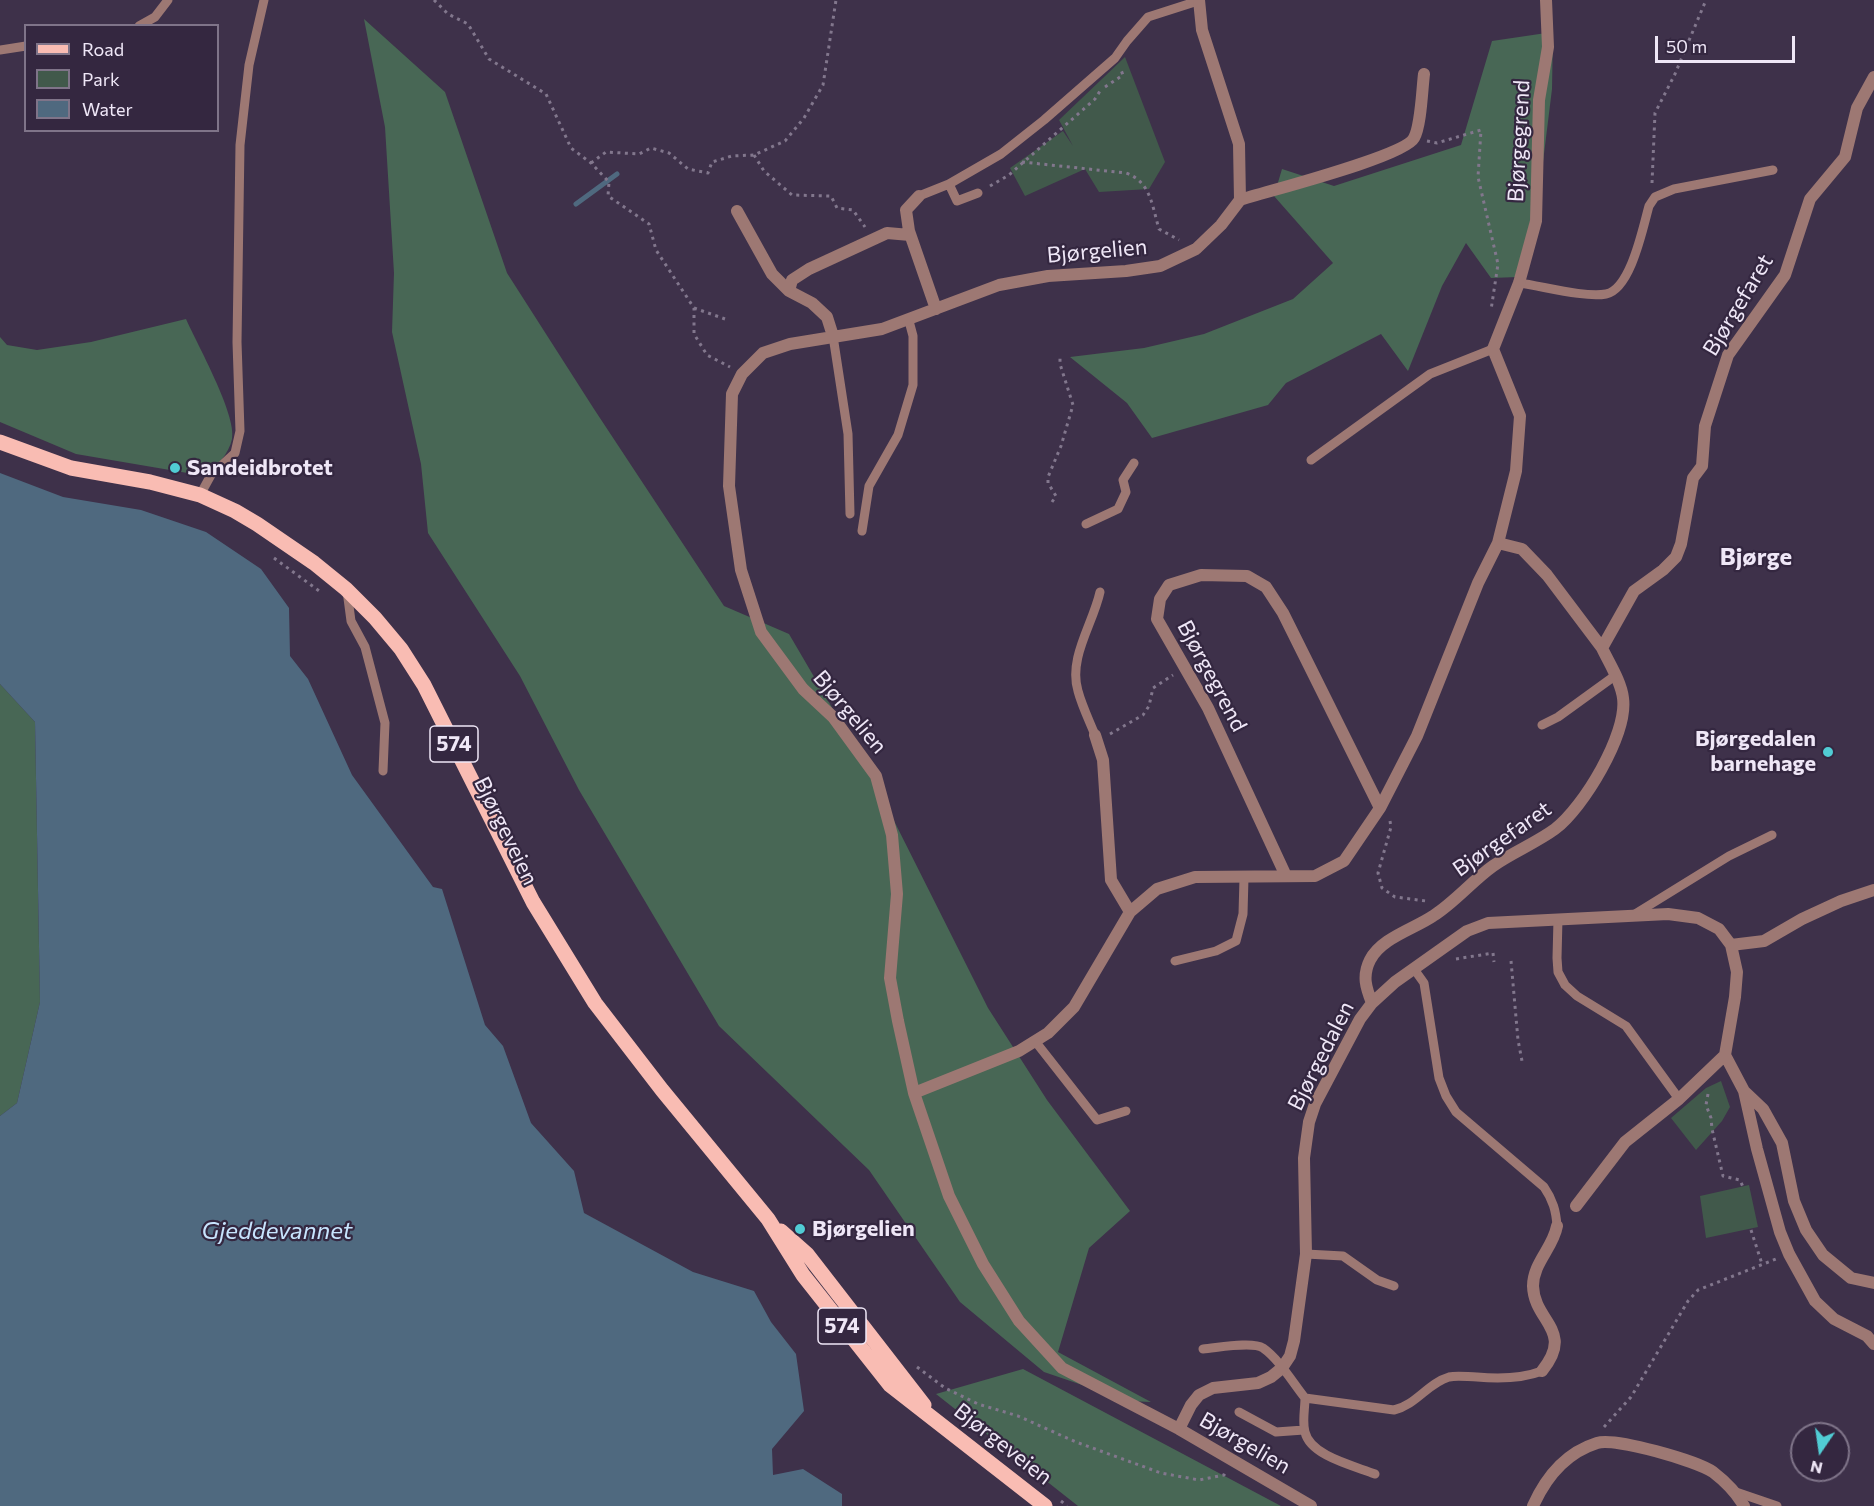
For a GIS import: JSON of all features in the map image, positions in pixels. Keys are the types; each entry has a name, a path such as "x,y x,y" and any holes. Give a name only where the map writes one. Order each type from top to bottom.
{"main road":[{"name":"Bjørgeveien","path":"0,442 71,468 150,482 200,495 257,524 314,563 346,589 388,634 424,685 533,902 595,1003 662,1090 768,1219 807,1254 934,1418 1052,1502"}],"street":[{"name":"Bjørgegrend","path":"1493,350 1519,283 1536,221 1539,100 1548,47 1546,0"},
{"path":"1198,1 1202,30 1239,144 1240,200 1363,163 1407,147 1414,138 1424,74"},
{"name":"Bjørgefaret","path":"1602,648 1634,591 1663,570 1676,557 1682,544 1693,478 1702,466 1704,426 1728,355 1785,275 1810,199 1845,157 1857,108 1874,77"},
{"path":"919,196 906,210 910,235 936,309"},
{"name":"Bjørgelien","path":"1240,200 1221,225 1196,249 1160,266 1126,271 1048,276 999,285 909,321 882,329 790,344 763,353 742,374 732,394 729,486 741,570 761,632 803,689 833,717 876,776 892,835 897,894 890,978 914,1093 949,1196 983,1264 1019,1321 1062,1368 1179,1428 1311,1506"},
{"path":"737,211 772,274 789,291 812,303 827,317 833,336"},
{"path":"789,291 792,280 858,246 887,233 910,235"},
{"path":"914,1093 1019,1051 1048,1033 1074,1007 1130,912 1156,889 1195,877 1315,876 1344,861 1380,808 1417,736 1478,583 1498,543 1516,471 1520,416 1493,350"},
{"name":"Bjørgefaret","path":"1372,1004 1364,984 1371,958 1385,944 1435,915 1492,867 1554,830 1570,817 1587,794 1613,743 1622,714 1623,698 1616,675 1602,648 1547,575 1522,549 1498,543"},
{"name":"Bjørgegrend","path":"1286,876 1208,708 1157,619 1160,599 1169,585 1201,574 1247,576 1266,587 1283,613 1380,808"},
{"path":"1096,738 1104,760 1111,880 1130,912"},
{"path":"1576,1206 1625,1142 1679,1099 1725,1055 1736,997 1737,972 1731,945 1764,941 1802,919 1841,901 1874,890"},
{"name":"Bjørgedalen","path":"1282,1368 1290,1356 1294,1341 1306,1254 1304,1158 1309,1122 1315,1104 1360,1019 1395,982 1467,931 1488,922 1668,914 1698,918 1719,929 1731,945"},
{"path":"1725,1055 1744,1091 1757,1149 1780,1232 1789,1254 1815,1302 1834,1319 1867,1336 1874,1344"},
{"path":"1744,1091 1763,1109 1782,1143 1794,1201 1806,1230 1824,1255 1851,1278 1874,1283"},
{"path":"1542,1371 1555,1348 1553,1333 1548,1321 1534,1298 1533,1283 1557,1226"},
{"path":"1179,1428 1199,1395 1213,1388 1258,1383 1271,1377 1282,1368"},
{"path":"1533,1506 1542,1486 1552,1472 1570,1457 1599,1442 1664,1453 1711,1471 1736,1492 1744,1506"}],"lane":[{"path":"143,24 155,17 168,0"},
{"path":"200,495 211,475 235,453 240,430 237,342 240,145 249,65 264,0"},
{"path":"919,196 949,184 1001,154 1115,58 1126,41 1148,17 1198,1"},
{"path":"0,50 24,46"},
{"path":"1519,283 1608,294 1620,285 1628,272 1649,206 1655,197 1674,189 1773,170"},
{"path":"949,184 957,201 978,193"},
{"path":"862,531 869,486 898,435 914,385 913,336 909,321"},
{"path":"833,336 848,434 850,514"},
{"path":"1311,460 1430,374 1493,350"},
{"path":"1086,524 1118,510 1126,492 1123,480 1134,464"},
{"path":"346,589 351,621 365,647 385,723 382,771"},
{"path":"1096,738 1077,689 1076,670 1077,657 1096,612 1100,592"},
{"path":"1542,725 1558,717 1616,675"},
{"name":"Bjørgedalen","path":"1633,915 1729,856 1772,835"},
{"path":"1175,961 1216,951 1236,941 1243,914 1244,878"},
{"path":"1558,919 1558,972 1565,985 1577,996 1626,1026 1679,1099"},
{"path":"1414,969 1424,983 1439,1078 1446,1096 1456,1112 1544,1187 1556,1212 1557,1226"},
{"path":"1035,1041 1098,1120 1126,1111"},
{"path":"1306,1254 1343,1256 1377,1280 1394,1286"},
{"path":"1203,1349 1246,1345 1262,1347 1305,1398 1304,1430 1308,1440 1322,1453 1375,1474"},
{"path":"1305,1398 1394,1410 1413,1403 1441,1380 1453,1376 1499,1379 1542,1371"},
{"path":"1239,1412 1276,1432 1304,1430"},
{"path":"1736,1492 1777,1506"}],"path":[{"path":"434,0 448,14 468,24 489,59 546,93 571,148 591,163 609,182 608,196 649,224 656,250 694,308 694,334 707,355 742,374"},
{"path":"591,163 606,153 639,154 651,148 669,153 688,169 708,173 712,162 732,156 754,154 785,141 804,118 823,85 836,0"},
{"path":"1655,197 1652,182 1655,113 1675,74 1706,0"},
{"path":"978,193 1009,175 1095,99 1101,90 1123,75 1115,58"},
{"path":"1414,138 1437,143 1481,130 1478,177 1498,264 1491,318"},
{"path":"754,154 764,171 792,195 831,196 837,208 853,210 865,227 875,227"},
{"path":"1022,162 1126,173 1139,178 1146,186 1159,229 1196,249"},
{"path":"694,308 724,319"},
{"path":"1052,502 1056,496 1048,483 1048,477 1061,446 1073,405 1060,364 1060,355"},
{"path":"273,556 326,595"},
{"path":"1096,738 1143,715 1149,706 1152,688 1185,668"},
{"path":"1380,808 1389,817 1391,827 1378,873 1382,888 1395,897 1416,901 1445,901 1448,904"},
{"path":"1464,958 1493,953 1494,962"},
{"path":"1511,961 1522,1061"},
{"path":"1701,1078 1708,1087 1706,1105 1711,1118 1723,1176 1740,1180 1743,1186"},
{"path":"1751,1230 1762,1264"},
{"path":"1599,1442 1605,1426 1631,1396 1688,1301 1698,1290 1789,1254"},
{"path":"911,1359 945,1388 978,1404 1018,1416 1076,1442 1161,1473 1199,1480 1224,1475 1236,1463"},
{"path":"1052,1502 1067,1506"}],"green space":[{"path":"364,19 445,92 507,273 724,606 789,634 868,769 988,1008 1047,1100 1130,1211 1089,1248 1058,1352 1151,1402 1129,1401 1044,1372 960,1302 869,1170 719,1026 579,790 520,676 428,533 421,464 392,332 394,273 385,127"},
{"path":"1553,32 1552,89 1543,162 1518,277 1491,278 1466,243 1442,286 1408,371 1381,334 1286,383 1268,405 1152,438 1127,403 1070,357 1144,348 1204,334 1293,299 1333,263 1274,196 1282,169 1334,186 1461,145 1492,41"},
{"path":"1125,57 1165,162 1149,189 1099,192 1085,169 1025,196 1010,168 1063,131 1073,146 1059,120"},
{"path":"186,319 223,397 232,428 232,439 228,450 205,476 76,454 0,422 0,337 7,345 37,350 91,342"},
{"path":"0,684 35,722 40,1002 17,1103 0,1116"},
{"path":"1721,1081 1730,1107 1722,1121 1696,1150 1671,1118 1706,1088"},
{"path":"1749,1185 1758,1227 1706,1238 1700,1196"},
{"path":"1023,1369 1281,1506 1078,1506 936,1394"}],"water":[{"name":"Gjeddevannet","path":"0,473 63,497 141,510 206,532 261,569 289,608 290,656 308,679 352,775 433,887 442,889 485,1025 503,1046 531,1123 574,1171 584,1213 693,1272 754,1291 771,1322 796,1354 804,1411 772,1449 773,1475 803,1469 842,1494 842,1506 0,1506 0,1116 17,1103 40,1002 35,722 0,684"}],"waterway":[{"path":"576,204 617,174"}],"place":[{"name":"Sandeidbrotet","path":"175,468"},
{"name":"Bjørgedalen barnehage","path":"1828,752"},
{"name":"Bjørgelien","path":"800,1229"}],"district":[{"name":"Bjørge","path":"1756,557"}]}
